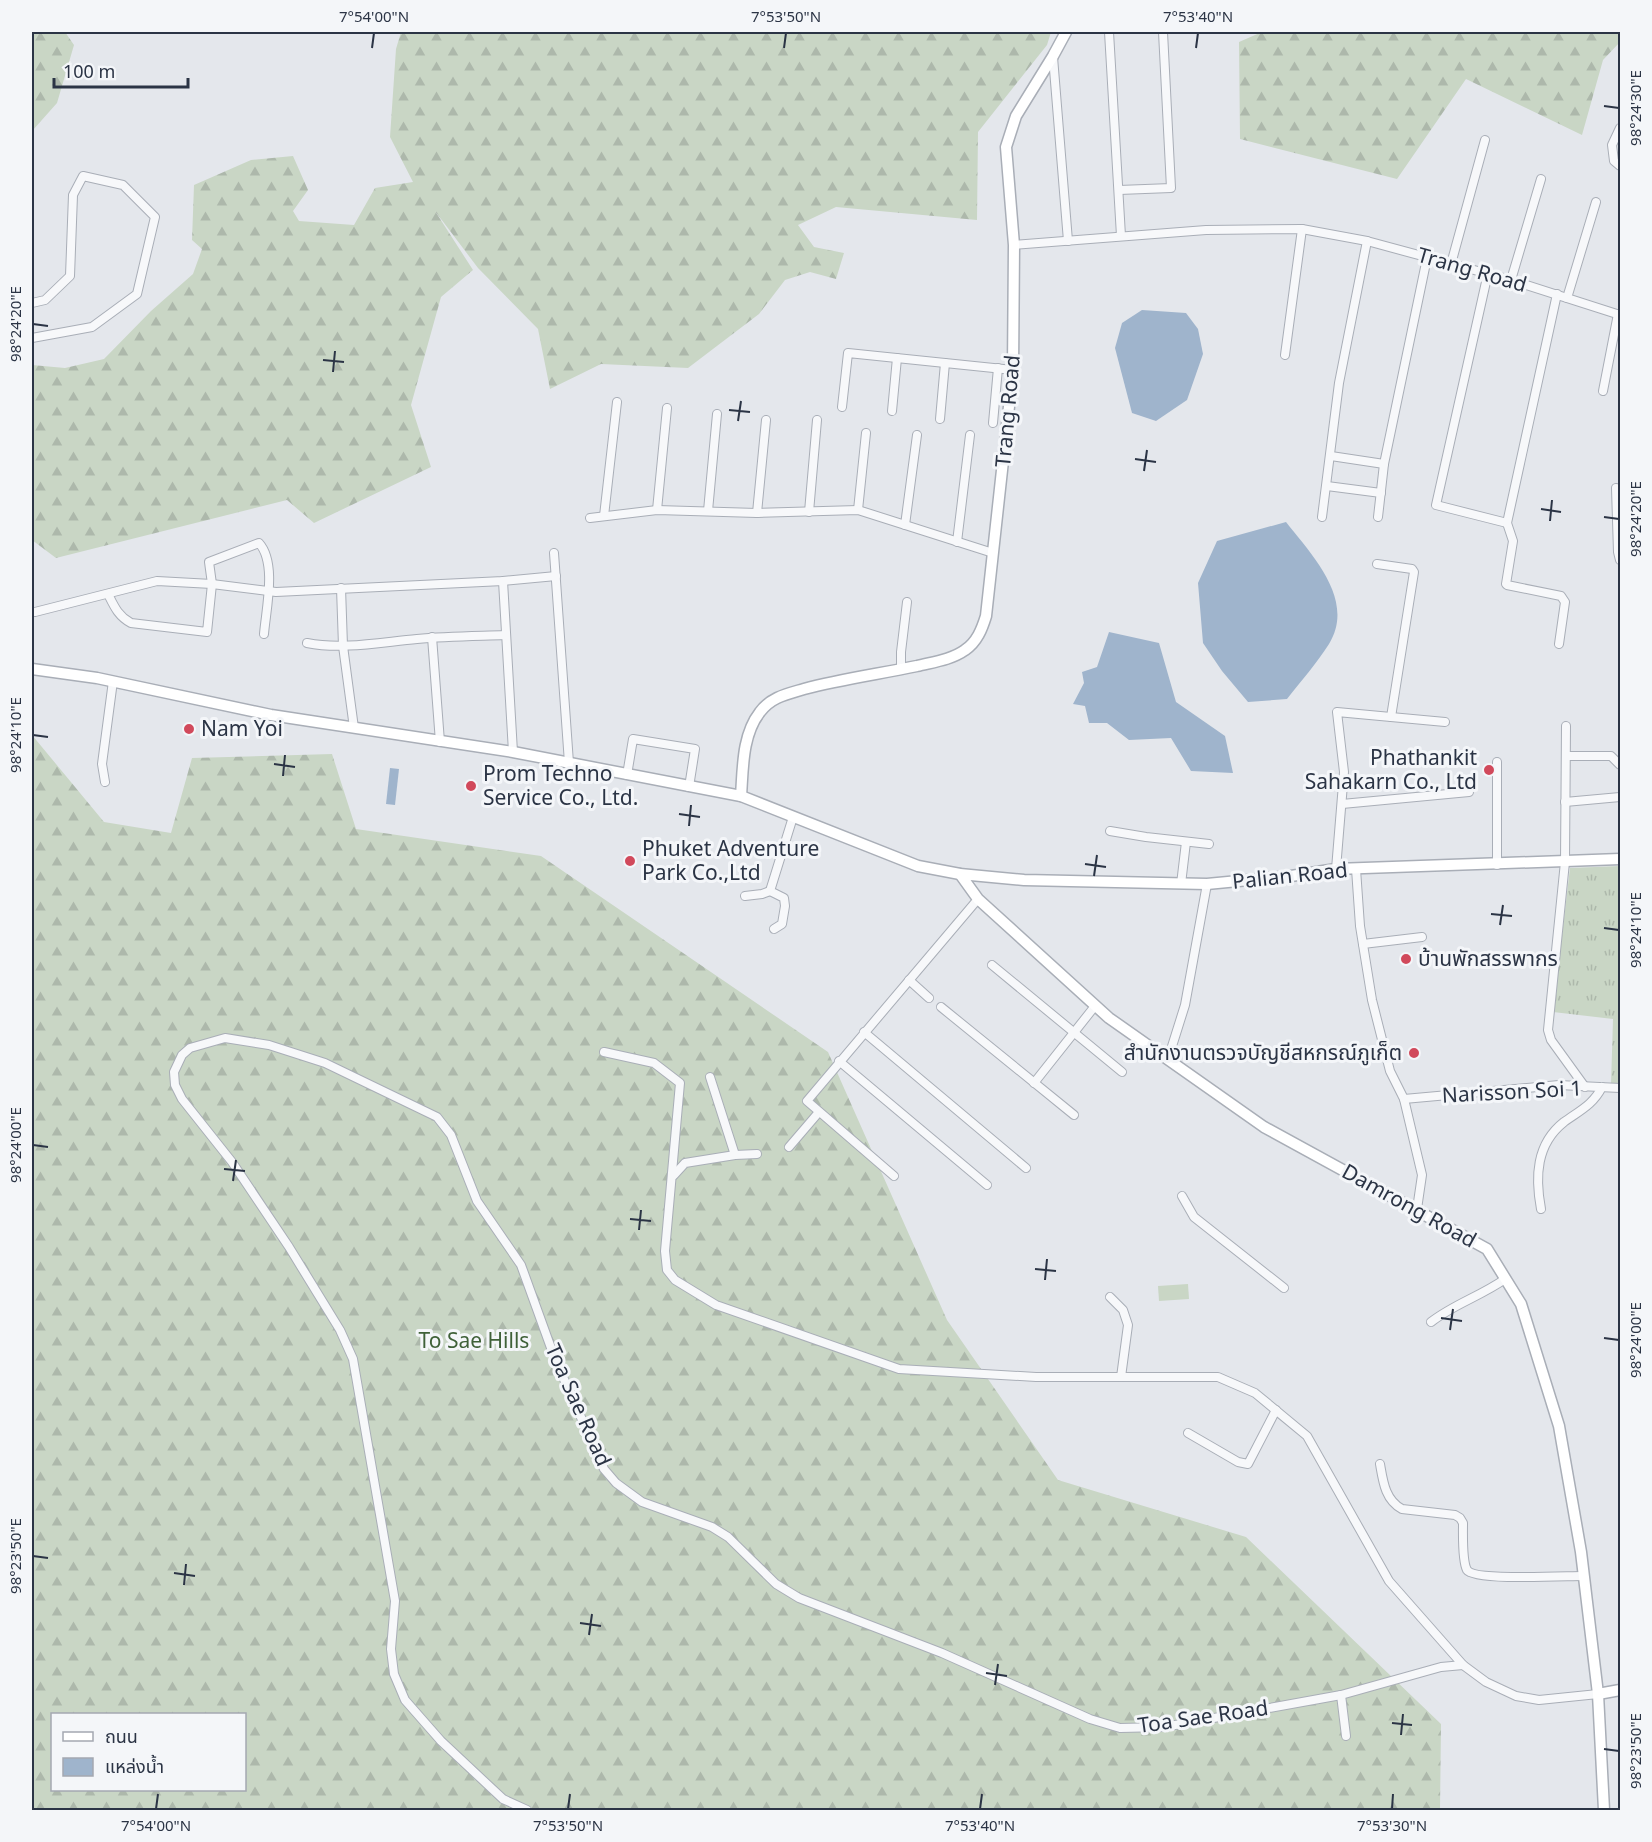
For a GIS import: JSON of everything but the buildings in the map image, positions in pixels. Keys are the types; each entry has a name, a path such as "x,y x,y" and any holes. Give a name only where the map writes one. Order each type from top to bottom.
{"street":[{"path":"1014,245 1007,164 1008,137 1022,104 1066,32"},
{"path":"1109,32 1121,236"},
{"path":"1119,190 1171,188 1163,32"},
{"path":"1053,56 1068,241"},
{"path":"1620,128 1612,145 1614,161 1620,166"},
{"path":"1451,264 1485,140"},
{"path":"32,303 45,300 70,276 73,195 83,176 123,185 155,217 136,294 92,327 32,338"},
{"path":"1511,280 1541,179"},
{"path":"1567,298 1596,202"},
{"path":"1285,356 1302,229"},
{"name":"Trang Road","path":"741,796 744,753 750,729 759,712 770,701 813,686 955,656 966,650 976,640 986,616 1013,370 1014,245 1218,230 1302,229 1366,241 1488,273 1619,314"},
{"path":"1322,518 1339,383 1366,241"},
{"path":"1378,517 1384,464 1427,258"},
{"path":"1488,273 1436,505 1507,524"},
{"path":"1557,294 1507,524 1513,541 1506,584 1561,596 1565,602 1559,644"},
{"path":"1603,391 1619,314"},
{"path":"842,407 848,353 1013,370"},
{"path":"892,411 897,358"},
{"path":"940,419 945,363"},
{"path":"993,423 998,368"},
{"path":"604,516 617,402"},
{"path":"657,510 667,408"},
{"path":"708,511 717,414"},
{"path":"757,513 766,420"},
{"path":"809,512 817,420"},
{"path":"858,510 866,433"},
{"path":"905,525 917,435"},
{"path":"957,542 970,435"},
{"path":"1331,456 1384,464"},
{"path":"1327,486 1381,493"},
{"path":"1616,488 1620,560"},
{"path":"590,518 657,510 757,513 858,510 993,553"},
{"path":"108,594 123,619 131,623 207,632 212,584 209,562 259,543 268,566 264,634"},
{"path":"554,553 568,763"},
{"path":"1377,564 1412,569 1414,572 1391,717"},
{"path":"35,612 157,580 276,592 503,581 556,576"},
{"path":"503,581 513,752"},
{"path":"341,588 343,646 354,728"},
{"path":"901,669 900,656 907,602"},
{"path":"307,643 343,646 432,638 505,635"},
{"path":"432,638 440,742"},
{"path":"32,669 113,681 271,715 513,752 741,796 918,866 960,874"},
{"path":"105,782 102,765 113,681"},
{"path":"1336,869 1344,772 1337,712 1445,722"},
{"path":"1566,726 1565,862 1548,1030 1551,1040 1585,1087"},
{"path":"627,775 633,739 695,749 689,787"},
{"path":"1567,756 1611,756 1620,765"},
{"path":"1497,762 1497,865"},
{"path":"1342,804 1469,792"},
{"path":"1565,802 1620,797"},
{"path":"770,891 793,816"},
{"path":"1110,831 1209,844"},
{"path":"1181,884 1186,842"},
{"name":"Palian Road","path":"960,874 1024,880 1207,884 1336,869 1620,859"},
{"path":"1356,869 1363,944 1372,1000 1390,1071 1404,1099 1422,1174 1417,1209"},
{"name":"Damrong Road","path":"960,874 978,899 1095,1006 1168,1059 1264,1127 1487,1249 1521,1304 1559,1426 1581,1552 1582,1576 1598,1694 1604,1810"},
{"path":"1168,1059 1185,1005 1207,884"},
{"path":"745,896 770,891 784,898 786,904 782,924 774,929"},
{"path":"894,1176 807,1101 978,899"},
{"path":"1363,944 1422,937"},
{"path":"992,965 1122,1072"},
{"path":"909,980 929,998"},
{"path":"1034,1083 1095,1006"},
{"path":"940,1007 1074,1115"},
{"path":"864,1032 1026,1168"},
{"name":"Toa Sae Road","path":"527,1810 502,1799 441,1741 405,1700 394,1674 391,1649 395,1601 353,1359 340,1330 289,1247 232,1162 182,1099 175,1085 174,1072 182,1054 190,1048 225,1038 268,1045 325,1063 437,1117 451,1136 477,1201 521,1265 555,1359 604,1469 616,1483 642,1502 712,1527 728,1537 776,1584 799,1598 942,1653 1089,1719 1120,1728 1164,1727 1341,1695 1441,1667 1463,1665"},
{"path":"604,1052 654,1063 680,1083 674,1175 665,1251 667,1270 675,1280 716,1305 899,1369 1036,1377 1218,1377 1255,1393 1307,1436 1389,1581 1463,1665 1486,1682 1516,1696 1539,1700 1620,1690"},
{"path":"839,1061 987,1185"},
{"path":"710,1077 735,1155"},
{"name":"Narisson Soi 1","path":"1404,1099 1559,1085 1620,1088"},
{"path":"1541,1209 1537,1183 1540,1154 1556,1130 1588,1106 1597,1097 1602,1087"},
{"path":"789,1147 819,1112"},
{"path":"674,1175 686,1163 757,1154"},
{"path":"1182,1196 1194,1217 1284,1288"},
{"path":"1431,1322 1458,1304 1486,1292 1505,1279"},
{"path":"1110,1297 1123,1311 1128,1325 1121,1377"},
{"path":"1188,1433 1238,1462 1248,1464 1276,1410"},
{"path":"1380,1464 1385,1488 1395,1505 1402,1509 1455,1515 1460,1518 1463,1523 1465,1563 1473,1574 1503,1577 1582,1576"},
{"path":"1341,1695 1346,1736"}],"green space":[{"path":"32,32 65,32 74,45 57,103 33,130 32,140"},
{"path":"401,32 1051,32 1047,45 978,132 977,220 836,207 798,225 814,247 844,253 836,279 810,272 785,280 759,314 688,368 601,364 550,389 538,329 478,268 435,211 473,270 441,297 411,405 431,467 314,523 287,500 56,558 32,540 32,365 65,368 104,359 151,311 193,274 202,249 192,240 194,185 251,160 293,156 308,190 293,211 299,221 354,225 375,188 413,182 390,137 396,49"},
{"path":"1262,32 1620,32 1620,42 1603,60 1582,135 1466,79 1397,179 1240,139 1239,42"},
{"name":"To Sae Hills","path":"32,735 104,822 171,833 192,758 332,754 356,829 541,856 828,1052 947,1320 1058,1480 1246,1537 1441,1724 1440,1810 32,1810"},
{"path":"1620,866 1620,1084 1611,1084 1613,1019 1553,1012 1570,868"},
{"path":"1188,1284 1189,1299 1159,1301 1158,1286"}],"water":[{"path":"1142,310 1186,313 1198,329 1203,354 1187,400 1156,421 1132,413 1115,348 1122,323"},
{"path":"1286,522 1327,579 1334,595 1337,611 1336,627 1329,644 1287,699 1248,702 1222,671 1203,643 1198,583 1217,541"},
{"path":"1109,632 1159,643 1176,702 1225,736 1233,773 1191,771 1171,738 1129,740 1107,723 1089,723 1085,706 1073,704 1084,683 1082,672 1097,667"},
{"path":"390,768 399,769 395,805 386,804"}],"place":[{"name":"Nam Yoi","path":"189,729"},
{"name":"Phathankit Sahakarn Co., Ltd","path":"1489,770"},
{"name":"Prom Techno Service Co., Ltd.","path":"471,786"},
{"name":"Phuket Adventure Park Co.,Ltd","path":"630,861"},
{"name":"บ้านพักสรรพากร","path":"1406,959"},
{"name":"สำนักงานตรวจบัญชีสหกรณ์ภูเก็ต","path":"1414,1053"}]}
